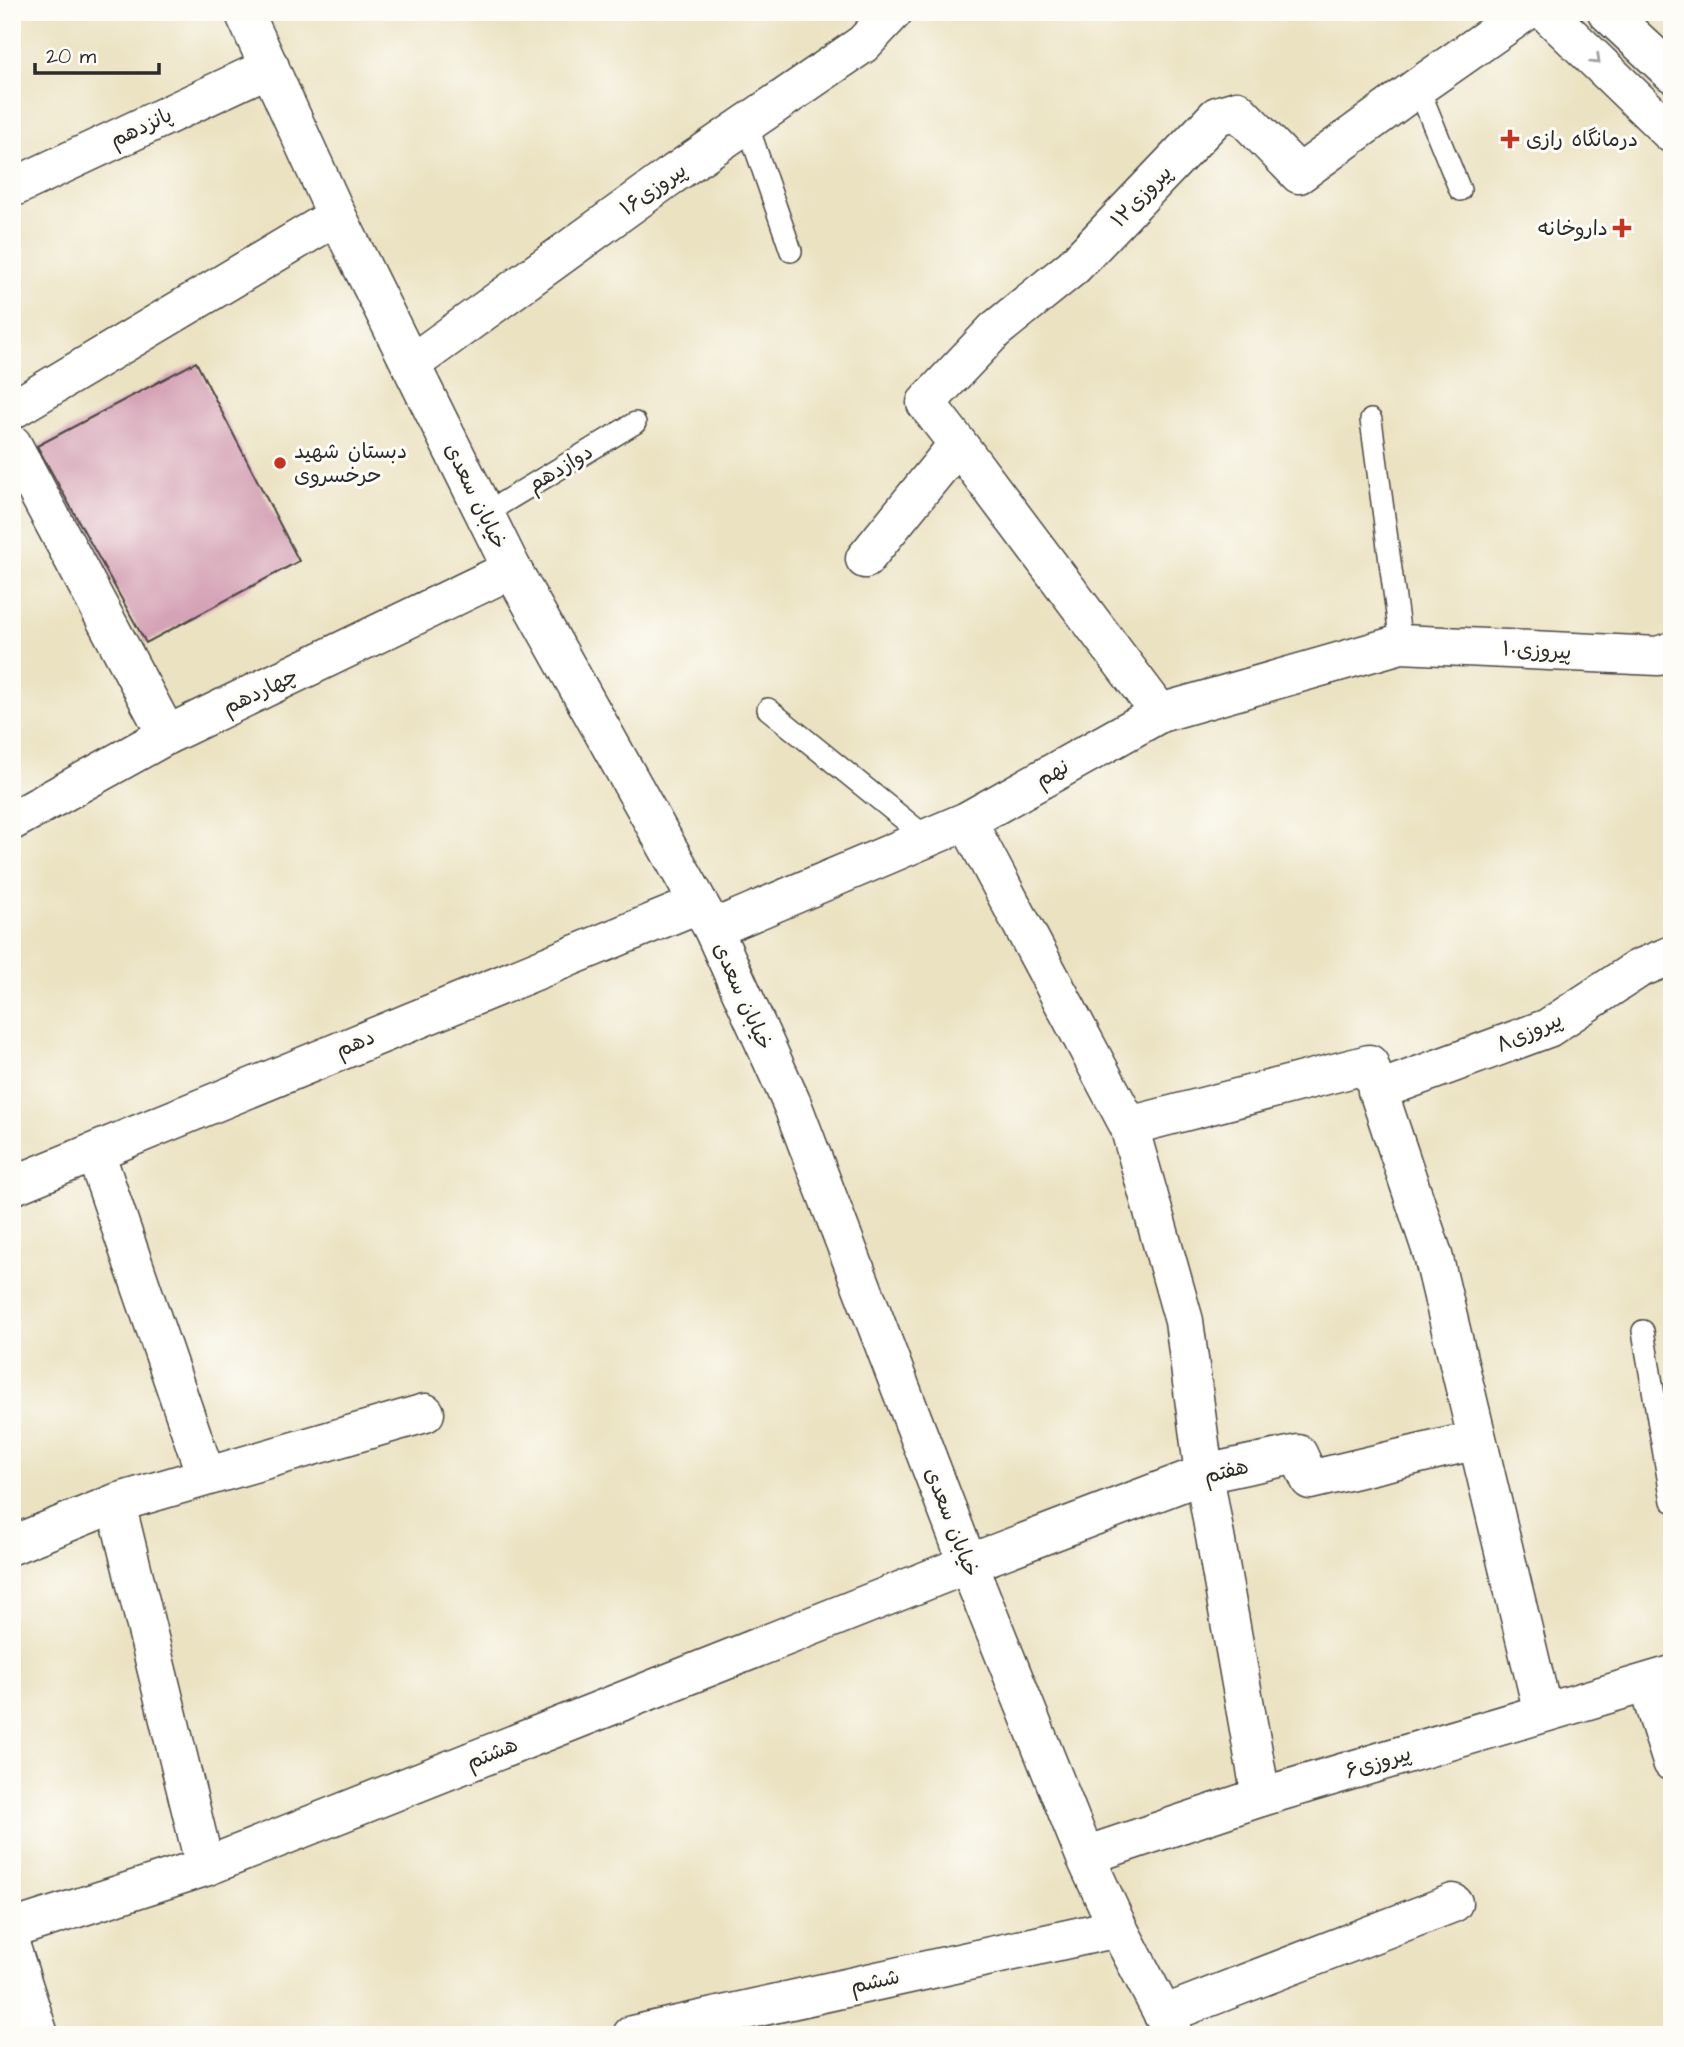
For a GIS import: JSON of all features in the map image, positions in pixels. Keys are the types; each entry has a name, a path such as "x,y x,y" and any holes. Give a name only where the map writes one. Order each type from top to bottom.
{"street":[{"name":"خیابان سعدی","path":"244,12 337,216 484,514 705,916 792,1104 968,1564 1085,1856 1165,2028"},
{"name":"پیروزی۱۶","path":"411,364 863,44 893,12"},
{"name":"پیروزی۱۲","path":"958,443 926,403 995,330 1073,267 1217,116 1237,110 1299,174 1525,12"},
{"path":"1546,12 1672,134"},
{"path":"1607,12 1672,73"},
{"name":"پانزدهم","path":"12,188 270,67"},
{"path":"12,410 337,216"},
{"path":"12,443 167,735"},
{"path":"865,558 958,443 1160,713"},
{"name":"چهاردهم","path":"12,821 167,735 512,569"},
{"name":"پیروزی۱۰","path":"1401,644 1658,656 1672,651"},
{"name":"نهم","path":"705,916 927,838 967,821 1160,713 1401,644"},
{"path":"967,821 1129,1126 1184,1321 1204,1475 1261,1797"},
{"name":"دهم","path":"12,1186 705,916"},
{"name":"پیروزی۸","path":"1377,1091 1548,1028 1638,969 1672,955"},
{"path":"1129,1126 1369,1064 1433,1255 1543,1713"},
{"path":"95,1152 206,1476"},
{"path":"12,1545 116,1503 425,1413"},
{"name":"هفتم","path":"968,1564 1204,1475 1298,1454 1310,1480 1477,1440"},
{"path":"116,1503 205,1867"},
{"name":"هشتم","path":"12,1929 205,1867 968,1564"},
{"path":"1659,1679 1672,1762"},
{"name":"پیروزی۶","path":"1085,1856 1261,1797 1659,1679"},
{"path":"1165,2028 1453,1903"},
{"name":"ششم","path":"632,2035 1118,1928"},
{"path":"12,1950 39,2035"}],"lane":[{"path":"1418,87 1460,190"},
{"path":"747,124 791,251"},
{"path":"1371,420 1401,644"},
{"name":"دوازدهم","path":"484,514 635,423"},
{"path":"768,709 927,838"},
{"path":"1643,1331 1672,1501"}],"building":[{"path":"196,362 299,561 146,643 37,446"}],"place":[{"name":"درمانگاه رازی","path":"1510,139"},
{"name":"داروخانه","path":"1622,228"},
{"name":"دبستان شهید حرخسروی","path":"280,463"}]}
